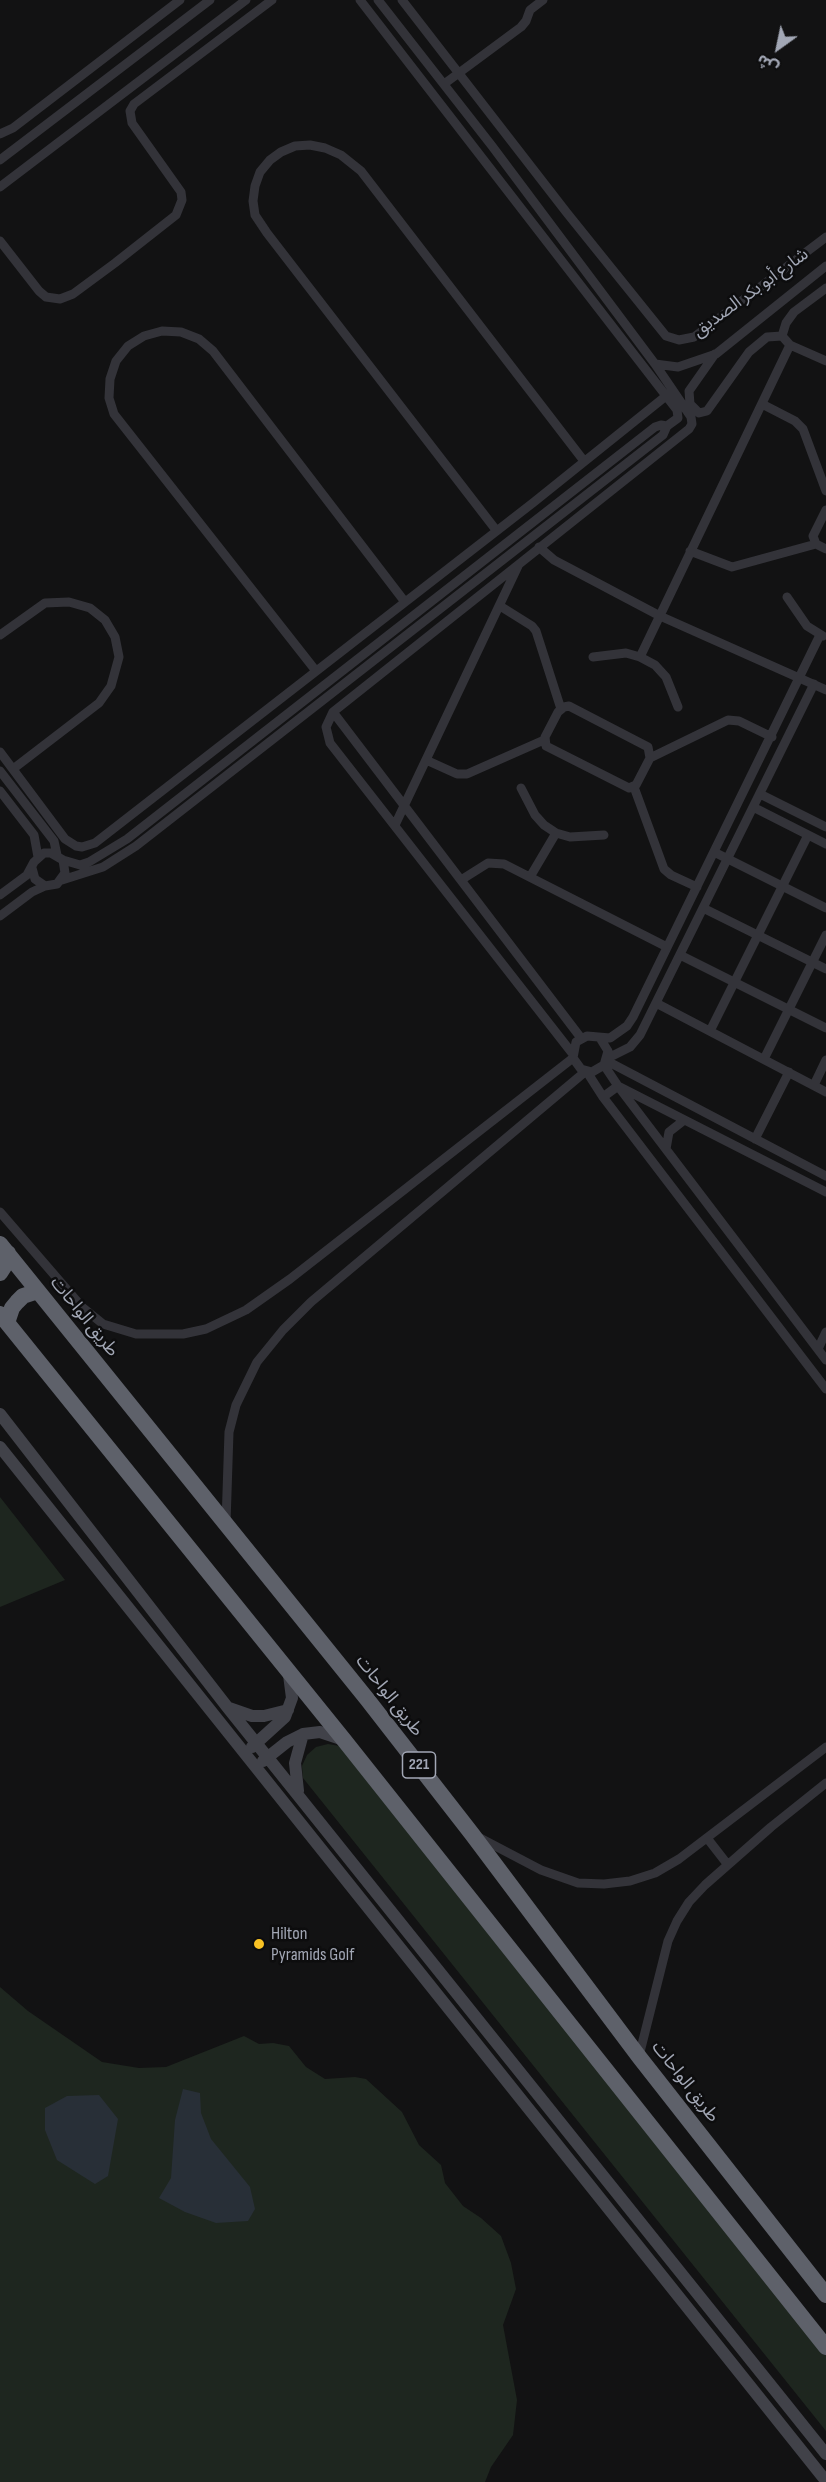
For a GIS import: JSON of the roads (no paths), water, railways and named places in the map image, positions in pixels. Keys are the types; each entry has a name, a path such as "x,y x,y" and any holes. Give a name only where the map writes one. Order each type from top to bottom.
{"highway":[{"name":"طريق الواحات","path":"4,1248 472,1834 639,2056 826,2295"},
{"path":"0,1273 7,1262 4,1248"},
{"path":"4,1319 23,1296 38,1291"},
{"name":"221","path":"4,1319 289,1675 344,1740 826,2346"}],"street":[{"path":"180,0 13,128 0,135 4,155 210,0"},
{"path":"0,186 246,0"},
{"path":"0,241 39,291 46,297 60,299 73,294 176,215 182,200 181,192 132,123 130,111 134,104 272,0"},
{"path":"0,916 32,892 103,867 135,846 663,435 667,426 679,415 360,0"},
{"path":"378,0 655,364 691,417 691,426 333,712 326,727 330,742 572,1055 577,1066 586,1072 826,1389"},
{"path":"402,0 602,258 586,272"},
{"path":"444,84 521,27 530,10 543,0"},
{"path":"56,117 68,135"},
{"path":"496,530 274,243 255,215 253,201 255,186 260,172 270,160 295,146 310,145 325,147 341,155 361,171 584,461"},
{"name":"شارع أبو بكر الصديق","path":"602,258 659,330 674,340 686,340 694,337 826,237"},
{"path":"782,336 767,337 758,342 740,362 707,411 699,413 690,404 689,391 716,354 826,266"},
{"path":"782,336 786,323 794,312 826,288"},
{"path":"316,671 114,414 109,398 110,379 116,361 128,346 144,336 162,331 181,332 199,339 213,351 405,602"},
{"path":"782,336 790,345 826,361"},
{"path":"640,657 790,345"},
{"path":"655,364 678,367 716,354"},
{"path":"0,752 65,839 76,846 89,845 534,502 666,396"},
{"path":"762,404 795,421 803,429 826,491"},
{"path":"0,895 27,875 38,857 44,854 80,865 110,850 655,427 667,426"},
{"path":"534,502 543,514"},
{"path":"816,544 813,536 826,510"},
{"path":"690,552 732,567 816,544 826,549"},
{"path":"539,548 554,560 660,616 826,690"},
{"path":"395,825 519,564"},
{"path":"0,1212 82,1307 104,1324 136,1334 183,1334 206,1329 246,1310 290,1280 572,1055 576,1042 581,1038 594,1036 610,1038 627,1026 823,636 807,626 787,597"},
{"path":"0,635 45,603 69,602 90,608 105,620 115,637 119,657 111,686 99,703 13,769"},
{"path":"500,606 532,626 536,631 561,709"},
{"path":"423,607 430,617"},
{"path":"593,657 626,653 655,665 666,677 678,707"},
{"path":"634,1075 627,1065 627,1052 656,1003 814,684"},
{"path":"285,695 294,707"},
{"path":"426,760 457,774 467,774 544,740 561,709 569,706 645,744 650,750 650,758 634,787 664,869 671,875 697,887"},
{"path":"333,712 581,1038"},
{"path":"650,758 728,720 739,721 772,737"},
{"path":"544,740 548,748 629,788 634,787"},
{"path":"0,771 54,841 65,866 62,880"},
{"path":"521,788 535,815 556,833 570,837 604,835"},
{"path":"0,791 34,835 38,857"},
{"path":"760,794 826,826"},
{"path":"753,807 826,844"},
{"path":"530,877 556,833"},
{"path":"710,1031 808,835"},
{"path":"714,852 826,908"},
{"path":"460,880 482,865 496,862 667,947"},
{"path":"32,868 35,879 45,886"},
{"path":"703,908 826,969"},
{"path":"764,1059 826,935"},
{"path":"680,955 826,1028"},
{"path":"656,1003 826,1092"},
{"path":"627,1026 639,1035"},
{"path":"600,1038 605,1044 606,1061 618,1086 826,1360"},
{"path":"226,1524 229,1432 236,1405 257,1362 283,1330 311,1302 586,1072 597,1071 606,1061 630,1047"},
{"path":"814,1085 826,1060"},
{"path":"606,1061 826,1176"},
{"path":"755,1139 789,1072"},
{"path":"603,1097 618,1086"},
{"path":"618,1086 826,1192"},
{"path":"666,1149 669,1132 683,1120"},
{"path":"785,1171 790,1157"},
{"path":"719,1249 734,1239"},
{"path":"818,1349 826,1332"},
{"path":"0,1414 228,1708 826,2454"},
{"path":"0,1447 826,2481"},
{"path":"144,1628 158,1616"},
{"path":"161,1648 174,1637"},
{"path":"244,1754 280,1723 288,1710 292,1698 289,1675"},
{"path":"228,1708 239,1713 258,1716 288,1710"},
{"path":"255,1767 303,1734 328,1734 344,1740"},
{"path":"298,1793 295,1763 303,1734"},
{"path":"472,1834 541,1870 578,1883 617,1883 656,1873 679,1860 826,1747"},
{"path":"639,2056 669,1941 677,1921 689,1902 771,1827 826,1783"},
{"path":"707,1838 728,1865"},
{"path":"514,2091 526,2081"},
{"path":"794,2442 807,2430"}],"place":[{"name":"Hilton Pyramids Golf","path":"259,1944"}]}
